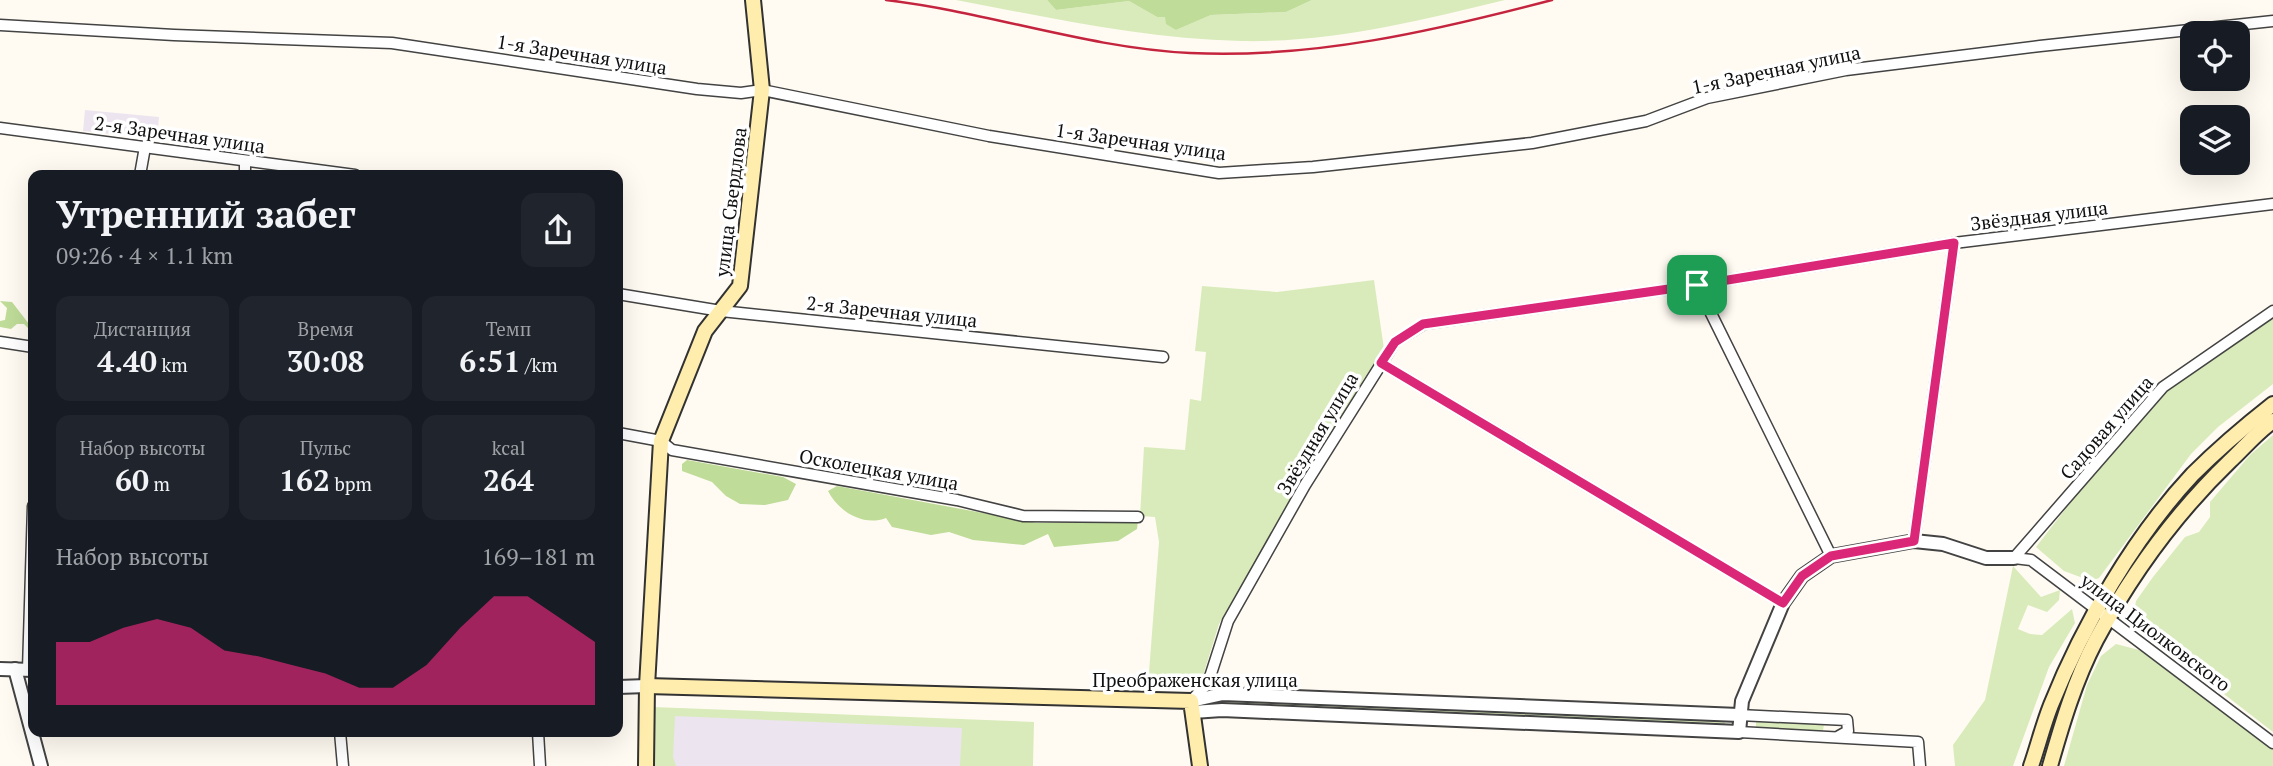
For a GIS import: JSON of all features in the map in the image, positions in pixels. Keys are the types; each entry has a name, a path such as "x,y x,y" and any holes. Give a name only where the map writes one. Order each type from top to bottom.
{"main road":[{"name":"улица Свердлова","path":"646,766 647,685 661,441 705,331 740,286 762,90 753,0"},
{"path":"2050,766 2076,686 2123,568 2158,517 2193,475 2233,436 2273,404"},
{"path":"2031,766 2050,706 2081,639 2141,568 2181,512 2273,421"},
{"name":"Преображенская улица","path":"647,685 1192,706"},
{"path":"1192,706 1200,766"}],"street":[{"name":"1-я Заречная улица","path":"0,25 392,43 697,89 741,93 762,90 989,136 1219,173 1313,167 1532,144 1646,121 1707,99 1846,71 2040,46 2273,21"},
{"name":"2-я Заречная улица","path":"0,128 316,170"},
{"path":"142,170 145,147"},
{"path":"245,161 245,170"},
{"name":"Звёздная улица","path":"1192,706 1208,682 1228,621 1305,485 1395,342 1423,324 1697,285 1954,243 2273,204"},
{"path":"1914,541 1954,243"},
{"path":"1697,285 1831,556"},
{"name":"2-я Заречная улица","path":"623,295 720,311 1163,358"},
{"name":"Садовая улица","path":"2014,558 2163,387 2273,311"},
{"path":"0,342 28,345"},
{"path":"1381,363 1783,603"},
{"name":"Осколецкая улица","path":"623,434 661,441 672,450 957,500 1023,516 1138,517"},
{"path":"1739,732 1742,701 1783,603 1802,576 1831,556 1914,541 1943,544 1986,558 2014,558"},
{"name":"улица Циолковского","path":"2014,558 2031,560 2273,743"},
{"path":"0,668 26,670 28,623"},
{"path":"623,687 647,685"},
{"name":"Преображенская улица","path":"1192,706 1223,694 1847,720 1848,731 1839,737"},
{"name":"Преображенская улица","path":"1192,706 1222,710 1918,742 1920,766"},
{"path":"36,737 41,766"},
{"path":"341,737 344,766"},
{"path":"538,737 540,766"}],"shaded area":[{"path":"85,110 159,117 157,139 83,131"},
{"path":"667,708 965,720 962,766 668,766"}],"green space":[{"path":"956,0 1047,0 1056,10 1129,1 1157,17 1165,17 1176,30 1211,15 1286,12 1312,0 1505,0 1374,29 1275,41 1241,41 1134,32"},
{"path":"1047,0 1312,0 1286,12 1211,15 1176,30 1166,24 1165,17 1157,17 1129,1 1056,10"},
{"path":"1374,280 1384,349 1219,624 1201,682 1195,686 1148,685 1159,542 1155,517 1140,516 1144,447 1185,450 1190,399 1201,401 1206,352 1195,351 1202,286 1277,292"},
{"path":"0,301 12,302 28,323 28,328 24,324 17,324 11,329 0,327 0,321 5,320 7,308"},
{"path":"2273,312 2273,384 2218,427 2191,454 2099,578 2091,581 2064,571 2036,547 2130,426 2169,383"},
{"path":"2273,435 2273,732 2135,625 2133,617 2136,601 2153,577 2185,537 2199,532 2210,517 2210,502 2250,455"},
{"path":"687,460 783,477 796,484 788,500 765,505 740,504 726,496 712,482 682,471 682,464"},
{"path":"837,486 1037,523 1138,520 1137,529 1118,541 1054,547 1048,534 1024,545 973,540 949,532 931,535 892,527 886,518 869,520 852,515 838,505 828,491"},
{"path":"2013,566 2041,597 2060,590 2059,600 2047,612 2028,605 2018,629 2042,635 2072,609 2075,623 2049,667 2013,766 1955,766 1953,745 1985,700"},
{"path":"2116,644 2143,651 2273,749 2273,766 2064,766 2087,685 2101,656"},
{"path":"1215,698 1725,719 1725,726 1215,705"},
{"path":"653,707 1034,722 1033,766 960,766 962,728 675,716 673,757 676,766 655,766 652,741"},
{"path":"1756,721 1824,724 1823,731 1756,728"}],"railway":[{"path":"886,0 1113,44 1152,50 1236,54 1282,52 1373,40 1552,0"}],"route":[{"path":"1954,243 1914,541 1831,556 1802,576 1783,603 1653,528 1381,363 1395,342 1423,324 1697,285 1954,243"}]}
